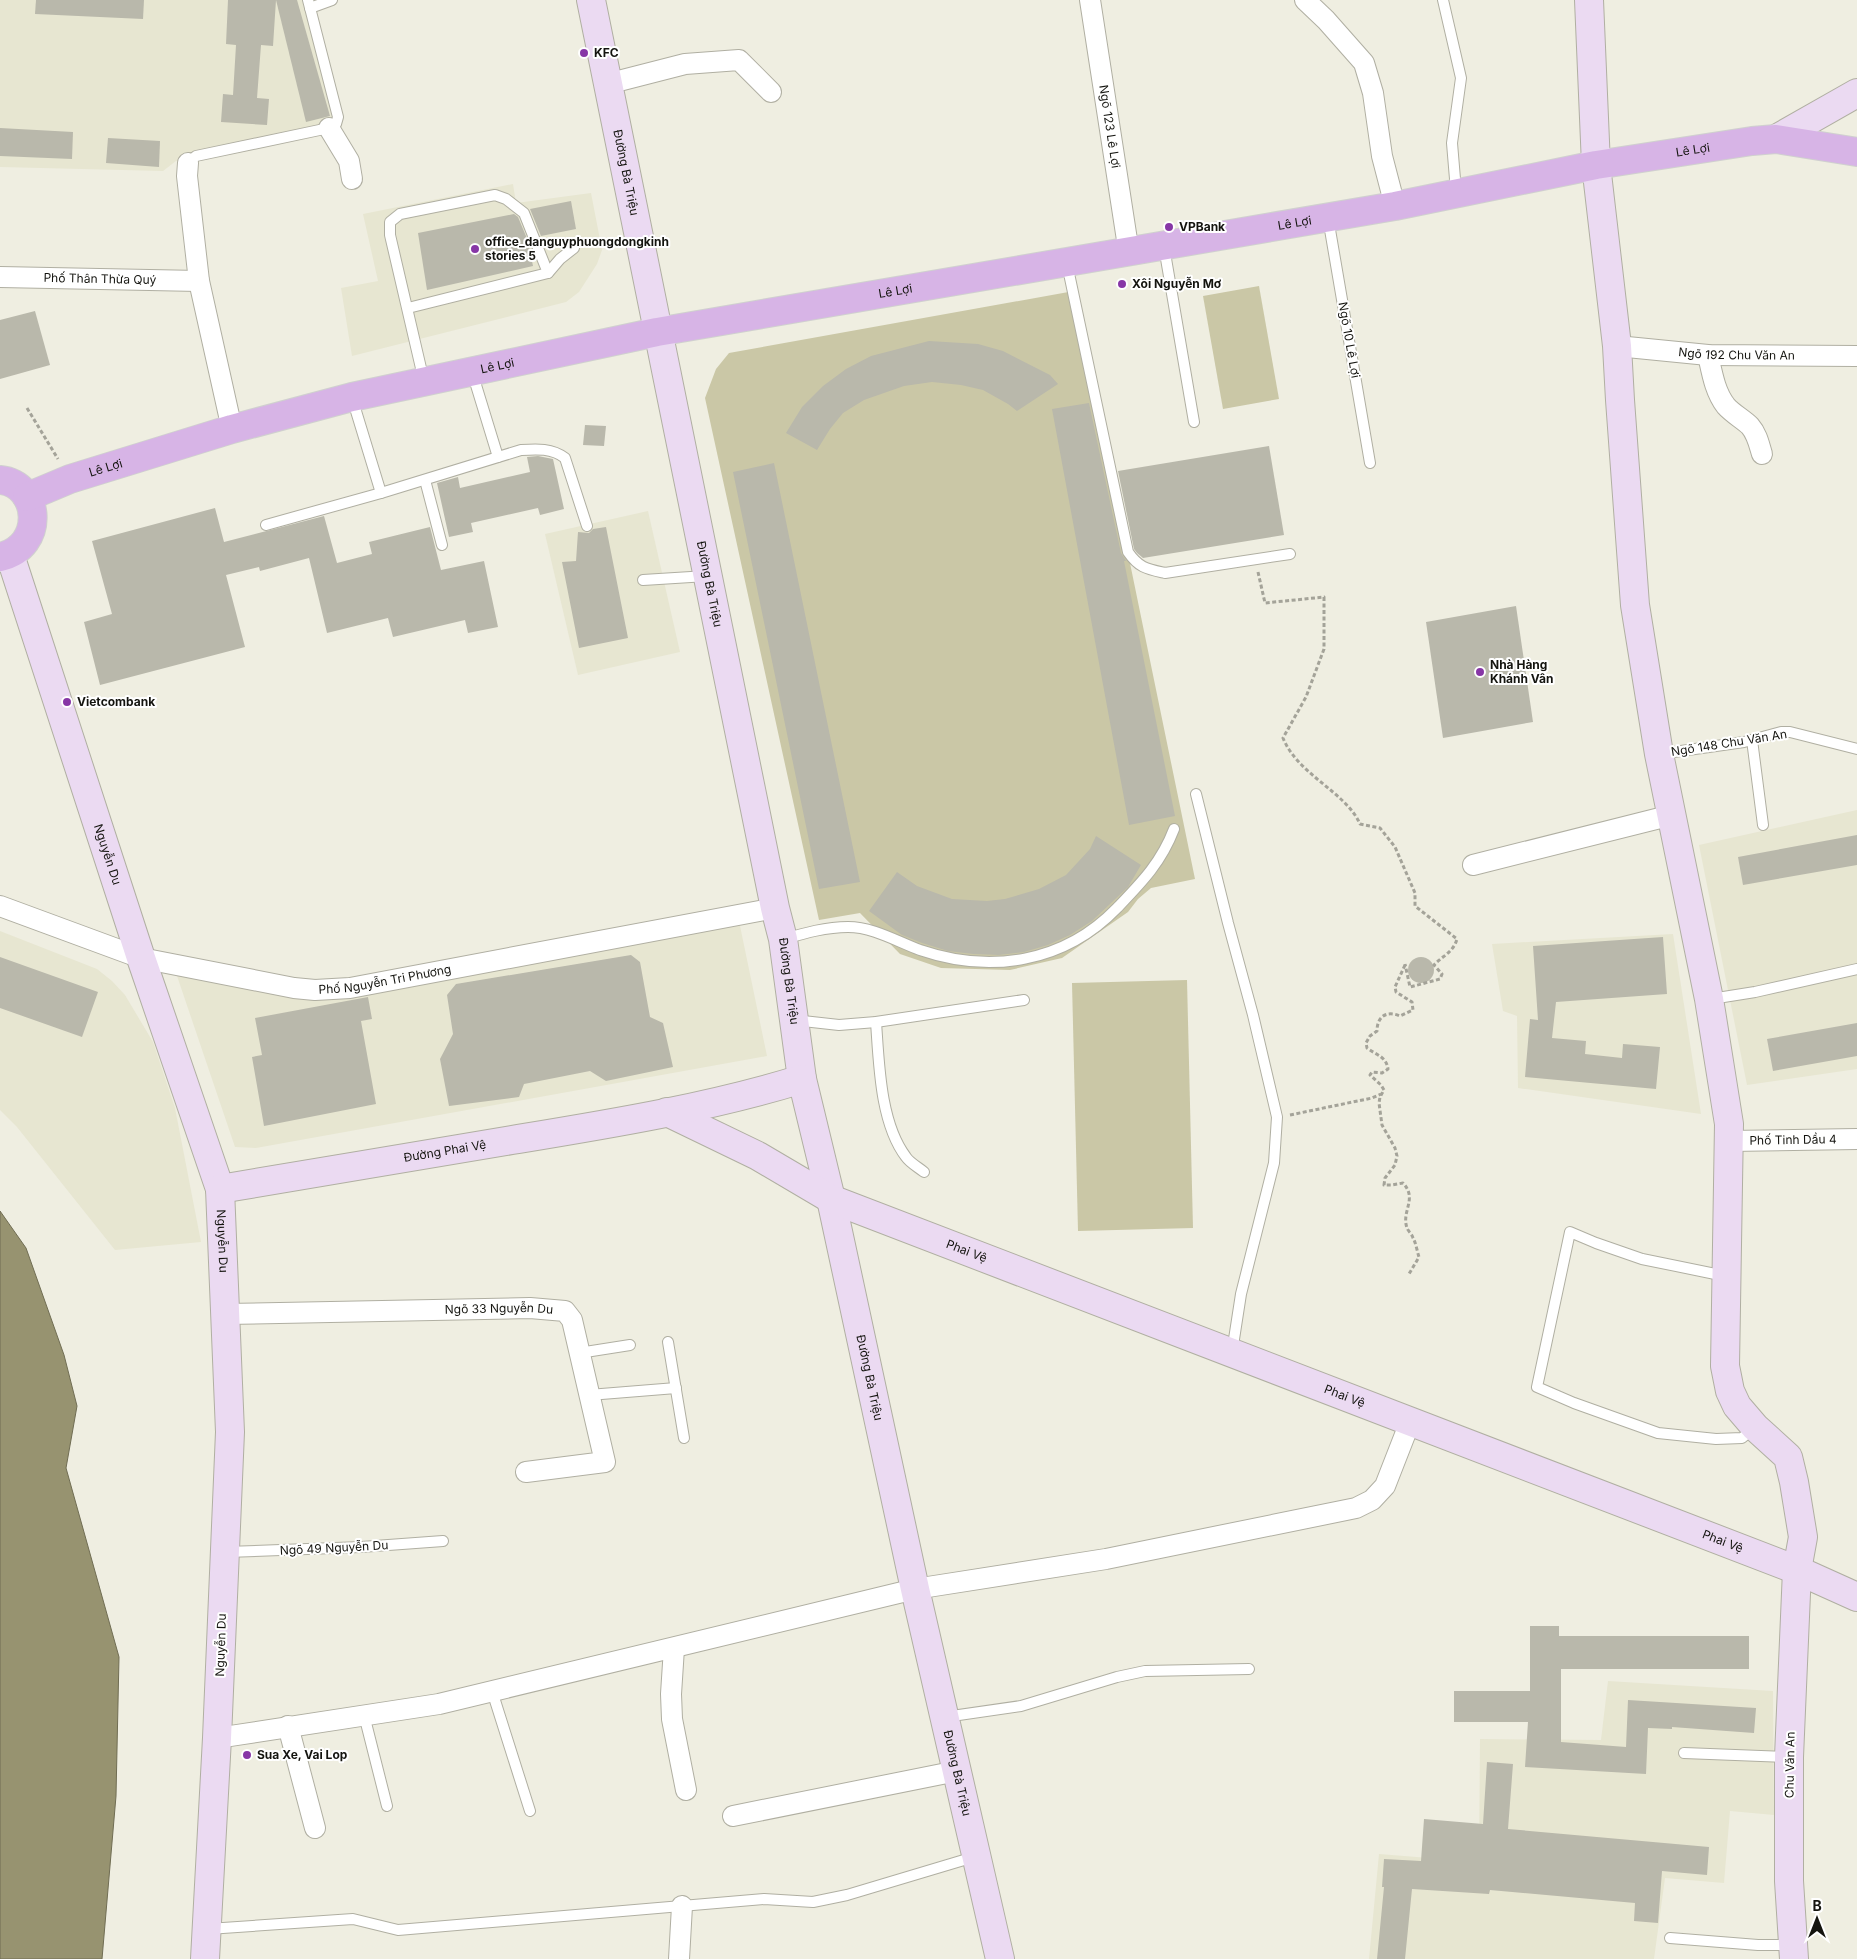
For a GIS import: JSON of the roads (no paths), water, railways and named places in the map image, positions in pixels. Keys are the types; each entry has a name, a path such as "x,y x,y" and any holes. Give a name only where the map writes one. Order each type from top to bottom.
{"main road":[{"name":"Lê Lợi","path":"27,497 70,479 232,429 352,397 657,332 1395,206 1596,165 1752,141 1776,139 1857,152"},
{"path":"0,480 17,487 27,497 32,510 33,523 29,536 21,547 5,556"}],"street":[{"name":"Đường Bà Triệu","path":"591,0 657,332 775,908 783,939 802,1079 831,1199 914,1590 1000,1959"},
{"name":"Ngõ 123 Lê Lợi","path":"1090,0 1129,252"},
{"path":"1305,0 1326,20 1364,63 1373,93 1382,156 1395,206"},
{"name":"Chu Văn An","path":"1589,0 1596,165 1617,346 1635,605 1660,754 1709,999 1729,1124 1725,1366 1730,1390 1738,1406 1755,1427 1788,1457 1803,1537 1797,1570 1789,1757 1789,1881 1794,1952"},
{"path":"607,84 685,64 739,60 771,92"},
{"path":"1776,139 1857,93"},
{"path":"329,128 349,161 352,179"},
{"path":"188,163 187,176 200,281 232,429"},
{"name":"Phố Thân Thừa Quý","path":"0,277 200,281"},
{"name":"Ngõ 192 Chu Văn An","path":"1617,346 1708,356 1857,356"},
{"path":"1708,356 1715,385 1721,397 1727,407 1750,426 1756,435 1762,454"},
{"name":"Nguyễn Du","path":"5,556 220,1189 230,1432 217,1738 205,1959"},
{"path":"1473,865 1672,815"},
{"name":"Phố Nguyễn Tri Phương","path":"0,906 141,958 294,988 315,990 341,988 775,908"},
{"name":"Đường Phai Vệ","path":"220,1189 566,1131 667,1112 768,1090 802,1079"},
{"path":"667,1112 758,1156 831,1199"},
{"name":"Phố Tinh Dầu 4","path":"1729,1141 1857,1138"},
{"name":"Phai Vệ","path":"831,1199 1797,1570 1857,1597"},
{"name":"Ngõ 33 Nguyễn Du","path":"225,1314 471,1309 550,1309 565,1311 572,1320 605,1462 526,1472"},
{"path":"217,1738 439,1704 914,1590 1106,1559 1356,1508 1372,1500 1385,1486 1410,1422"},
{"path":"674,1648 671,1694 672,1719 686,1790"},
{"path":"288,1726 315,1828"},
{"path":"733,1816 957,1771"},
{"path":"679,1959 682,1906"}],"lane":[{"path":"188,163 196,156 329,128 336,124 338,117 309,4 332,0"},
{"path":"1443,0 1461,78 1452,143 1457,193"},
{"path":"424,382 390,236 390,222 400,214 495,195 506,199 524,213 548,273"},
{"name":"Ngõ 10 Lê Lợi","path":"1328,217 1370,463"},
{"path":"1164,246 1194,422"},
{"path":"408,308 548,273 560,259 574,248"},
{"path":"1066,263 1128,552 1136,564 1149,570 1165,573 1290,554"},
{"path":"472,372 498,457"},
{"path":"352,397 380,493"},
{"path":"266,525 521,450 539,448 557,452 565,458 587,526"},
{"path":"424,480 442,545"},
{"path":"643,580 707,576"},
{"name":"Ngõ 148 Chu Văn An","path":"1660,754 1752,740 1782,732 1790,732 1857,749"},
{"path":"1752,740 1763,825"},
{"path":"1196,794 1253,1015 1277,1117 1274,1163 1241,1294 1232,1353"},
{"path":"783,939 819,930 848,927 874,931 921,950 965,961 1026,959 1052,952 1078,940 1109,916 1150,874 1167,848 1174,829"},
{"path":"1709,999 1755,992 1857,969"},
{"path":"793,1020 839,1025 876,1022 1024,1000"},
{"path":"876,1022 880,1071 885,1103 893,1134 907,1158 924,1172"},
{"path":"1726,1276 1642,1259 1570,1232 1537,1386 1574,1403 1658,1433 1716,1439 1742,1438 1755,1427"},
{"path":"668,1342 684,1438"},
{"path":"579,1353 630,1345"},
{"path":"589,1394 676,1388"},
{"name":"Ngõ 49 Nguyễn Du","path":"225,1552 336,1548 443,1541"},
{"path":"944,1717 1021,1706 1117,1677 1146,1671 1249,1669"},
{"path":"492,1691 530,1811"},
{"path":"364,1715 387,1806"},
{"path":"1684,1753 1789,1757"},
{"path":"207,1929 353,1919 398,1930 764,1899 813,1902 847,1895 976,1856"},
{"path":"1670,1938 1758,1945 1794,1952"}],"place":[{"name":"KFC","path":"584,53"},
{"name":"VPBank","path":"1169,227"},
{"name":"office_danguyphuongdongkinh stories 5","path":"475,249"},
{"name":"Xôi Nguyễn Mơ","path":"1122,284"},
{"name":"Nhà Hàng Khánh Vân","path":"1480,672"},
{"name":"Vietcombank","path":"67,702"},
{"name":"Sua Xe, Vai Lop","path":"247,1755"}]}
